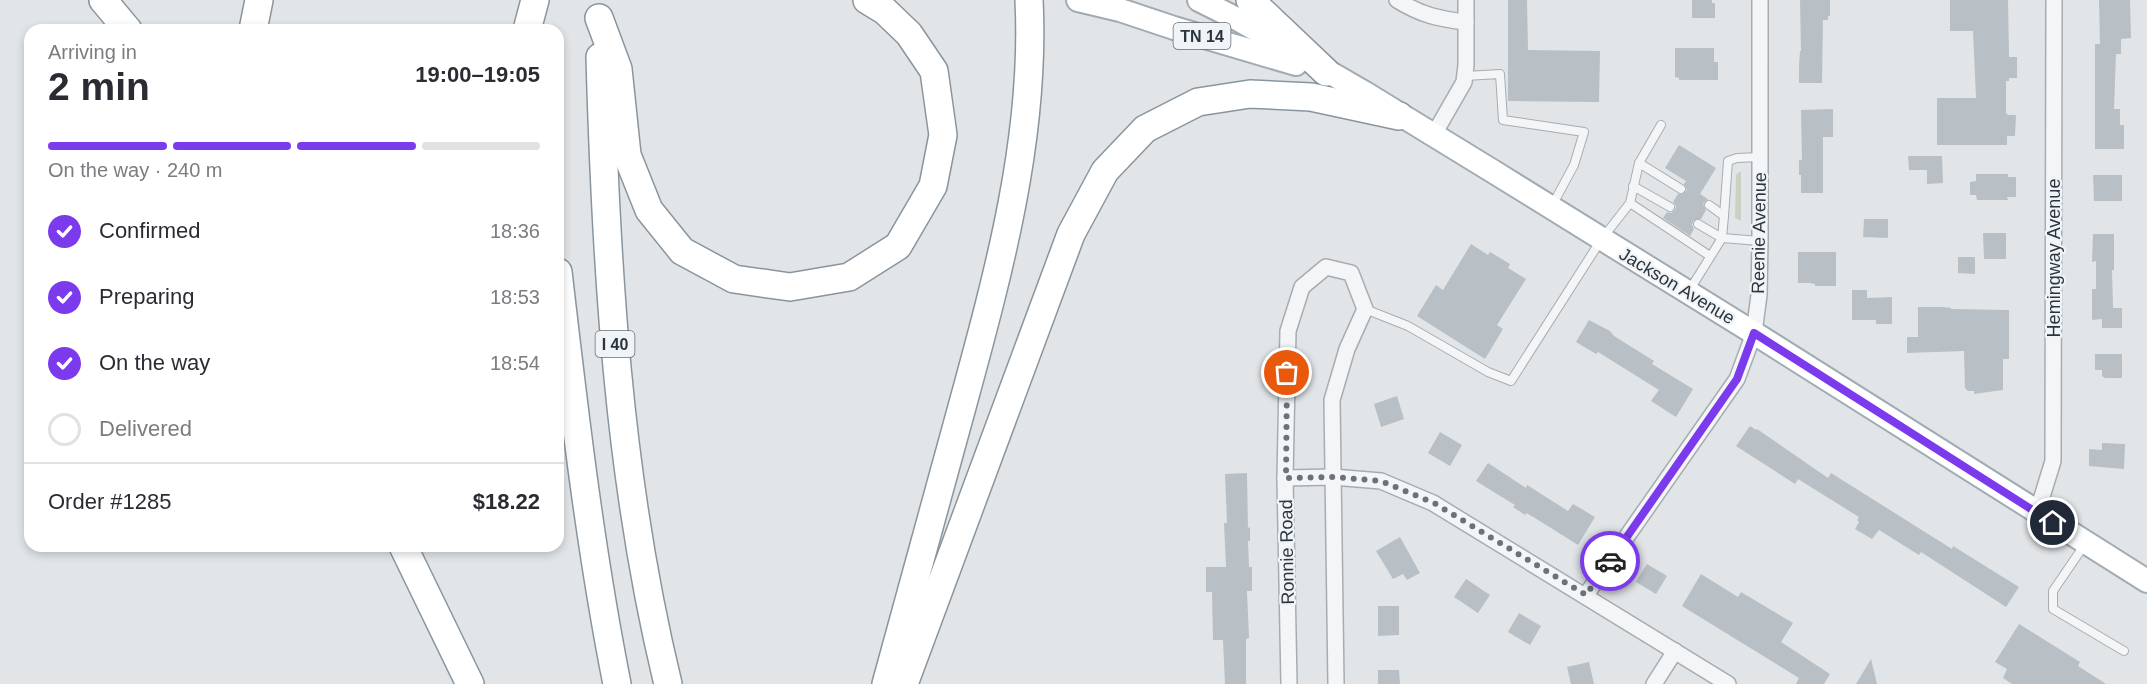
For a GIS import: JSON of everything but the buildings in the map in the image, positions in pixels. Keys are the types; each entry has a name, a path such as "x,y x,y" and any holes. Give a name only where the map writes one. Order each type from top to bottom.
{"highway":[{"path":"103,0 123,24"},
{"path":"255,24 259,0"},
{"path":"528,24 535,0"},
{"path":"543,0 544,24"},
{"path":"599,9 618,69 627,155 649,210 682,251 734,279 790,287 849,277 898,246 933,186 943,135 934,71 909,34 885,11 867,0"},
{"path":"886,684 983,331 1017,178 1029,89 1031,45 1029,0"},
{"path":"1250,0 1326,72"},
{"name":"I 40","path":"599,9 610,293 626,452 653,624 668,684"},
{"path":"904,684 1071,234 1105,171 1145,129 1198,102 1250,94 1311,97 1400,116"},
{"path":"564,325 579,456 602,609 617,684"},
{"path":"406,552 470,684"}],"main road":[{"name":"Jackson Avenue","path":"1078,0 1120,10 1326,72"},
{"name":"Jackson Avenue","path":"1199,0 1239,20 1365,93 1754,333 2147,581"}],"street":[{"path":"1397,0 1414,10 1438,19 1466,22"},
{"path":"1433,136 1457,97 1465,76 1466,0"},
{"name":"Reenie Avenue","path":"1586,595 1737,379 1754,333 1759,295 1760,241 1760,0"},
{"name":"Hemingway Avenue","path":"2037,513 2053,461 2054,0"},
{"name":"Ronnie Road","path":"1289,684 1286,478 1288,331 1302,287 1326,267 1352,273 1365,309"},
{"path":"1336,684 1332,400 1347,349 1365,309"},
{"path":"1286,478 1333,477 1381,481 1434,503 1728,684"},
{"path":"1654,684 1675,651"}],"lane":[{"path":"1465,76 1500,74 1503,120 1584,132 1574,165 1551,208"},
{"path":"1365,309 1408,326 1488,372 1511,381 1601,240 1630,203 1639,164 1661,125"},
{"path":"1688,293 1722,238 1728,161 1737,158 1760,157"},
{"path":"1639,164 1681,189"},
{"path":"1633,186 1670,207"},
{"path":"1630,203 1710,256"},
{"path":"1709,206 1724,216"},
{"path":"1698,224 1722,238 1760,241"},
{"path":"2085,543 2053,591 2053,609 2124,651"}],"green space":[{"path":"1741,172 1741,221 1735,218 1736,175"}],"way so far":[{"path":"1287,373 1286,478 1333,477 1381,481 1434,503 1586,595 1610,561"}],"route":[{"path":"1610,561 1737,379 1754,333 2053,523"}]}
